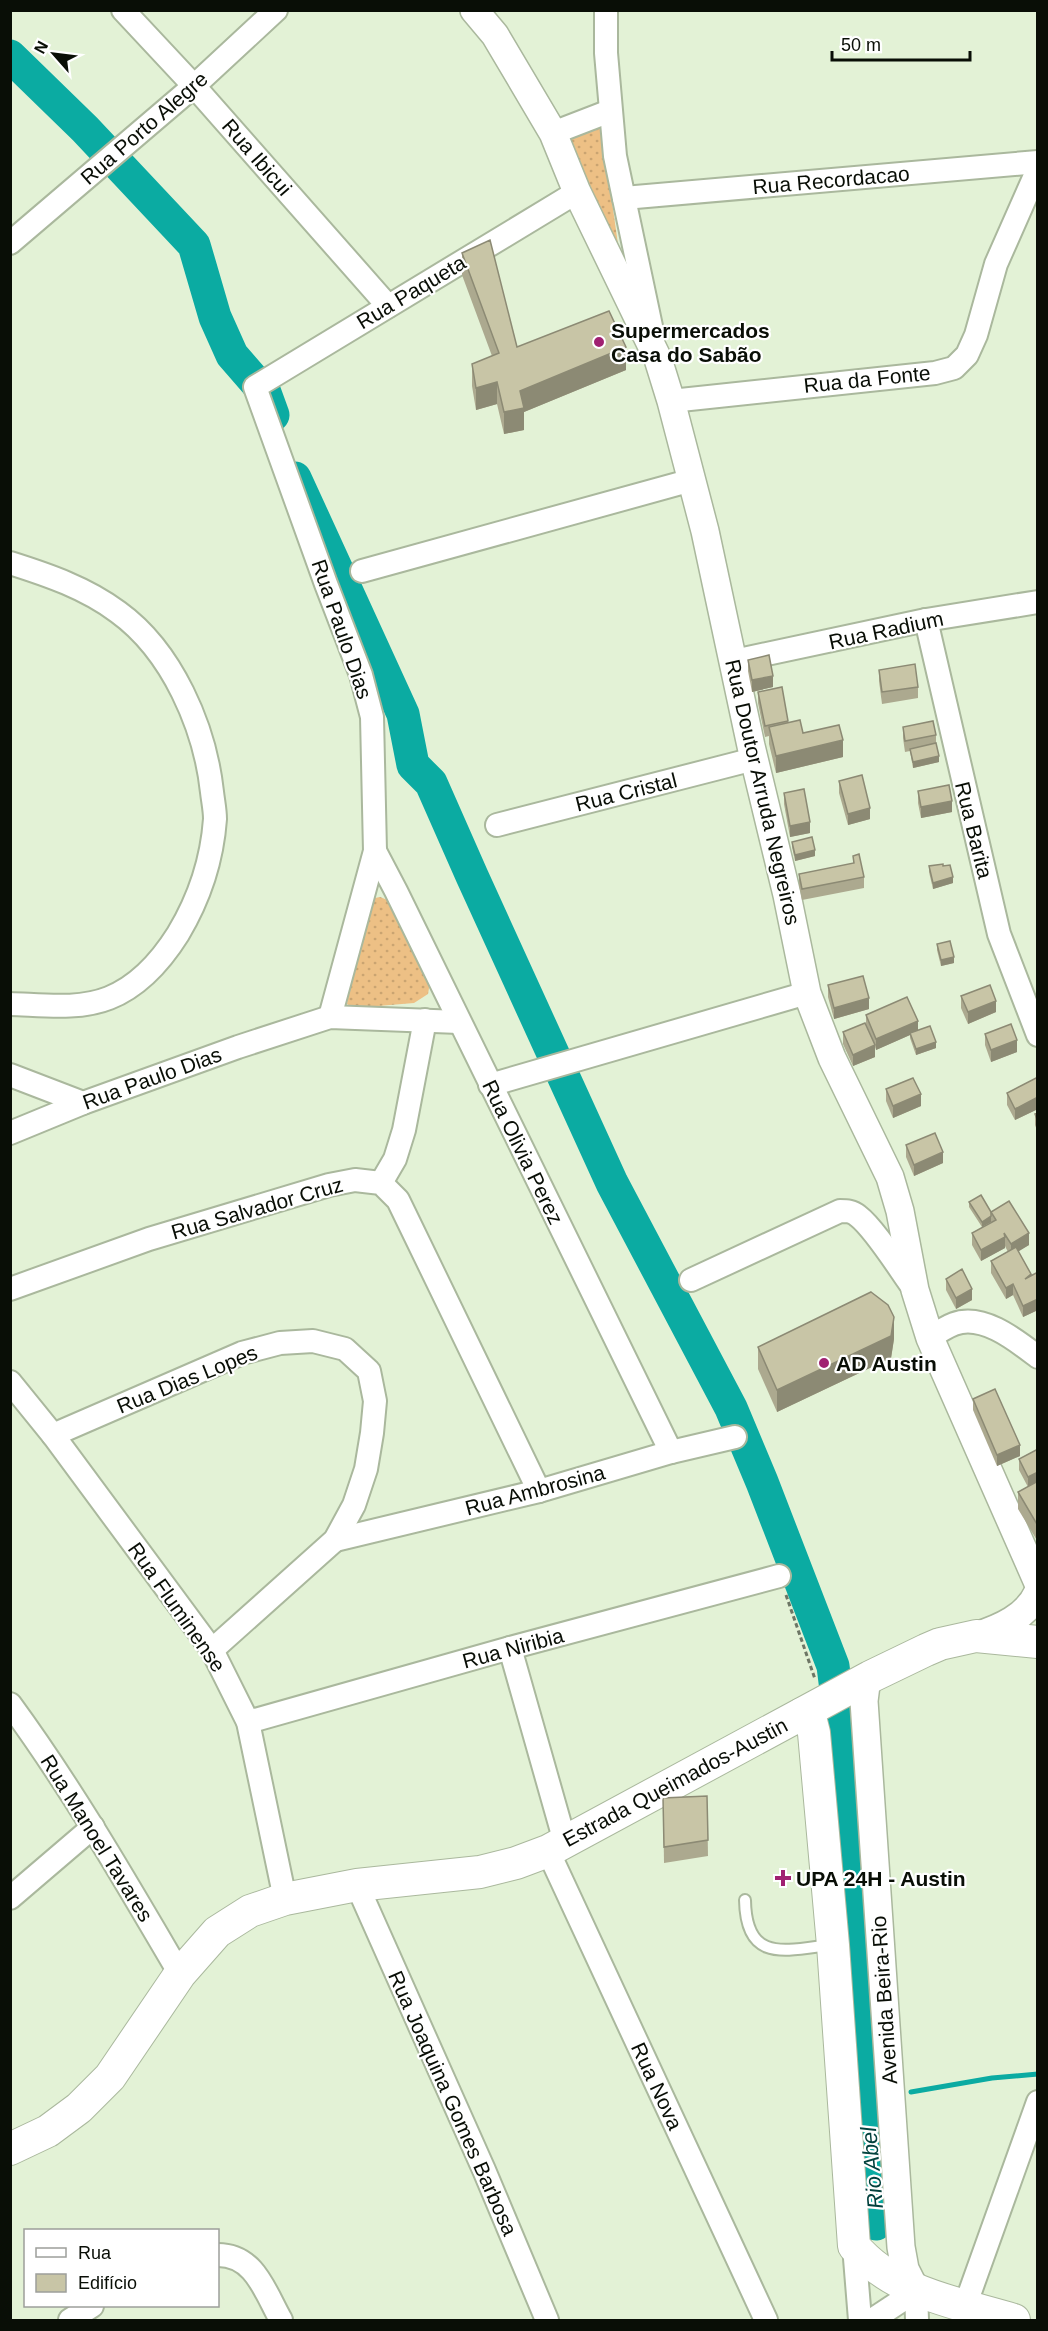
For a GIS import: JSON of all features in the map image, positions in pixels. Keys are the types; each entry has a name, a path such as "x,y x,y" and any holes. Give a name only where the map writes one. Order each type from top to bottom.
{"main road":[{"name":"Estrada Queimados-Austin","path":"10,2149 48,2131 79,2108 110,2077 180,1974 217,1932 250,1911 285,1899 357,1885 480,1872 516,1863 556,1846 832,1697 940,1644 976,1636 1038,1642"},
{"path":"832,1697 811,1721 814,1733 833,1945 854,2246 916,2306 965,2306 1014,2320"}],"street":[{"name":"Rua Ibicui","path":"123,10 194,86 388,306"},
{"name":"Rua Porto Alegre","path":"10,243 194,86 276,10"},
{"name":"Rua Doutor Arruda Negreiros","path":"474,10 495,35 552,133 658,359 692,480 754,759 787,895 807,993 832,1058 890,1177 900,1211 915,1290 930,1338 1038,1583"},
{"path":"606,10 606,53 615,156 658,359"},
{"path":"552,133 610,111"},
{"name":"Rua Recordacao","path":"624,198 1038,162"},
{"name":"Rua da Fonte","path":"671,401 935,373 954,368 967,355 976,335 996,264 1038,169"},
{"name":"Rua Paqueta","path":"256,387 578,192"},
{"name":"Rua Paulo Dias","path":"256,387 326,584 362,675 372,717 375,851 330,1017"},
{"path":"362,571 692,480"},
{"path":"10,563 78,588 118,612 147,641 171,674 195,717 209,765 215,817 209,865 190,913 166,953 134,986 108,999 74,1006 10,1004"},
{"name":"Rua Radium","path":"734,661 926,620 1038,602"},
{"name":"Rua Barita","path":"926,620 999,934 1038,1035"},
{"name":"Rua Cristal","path":"497,825 754,759"},
{"name":"Rua Olivia Perez","path":"375,851 670,1452"},
{"path":"490,1085 807,993"},
{"name":"Rua Paulo Dias","path":"10,1133 83,1103 238,1047 330,1017 459,1022"},
{"path":"424,1020 404,1130 395,1159 381,1183 398,1200 539,1491"},
{"path":"10,1075 83,1103"},
{"name":"Rua Salvador Cruz","path":"10,1289 149,1239 328,1185 355,1180 381,1183"},
{"path":"691,1280 840,1210 849,1210 869,1228 915,1290"},
{"path":"930,1338 955,1323 973,1322 991,1327 1018,1342 1038,1357"},
{"name":"Rua Dias Lopes","path":"53,1435 242,1353 280,1343 313,1341 345,1349 369,1371 375,1401 366,1469 354,1504 335,1540 212,1650"},
{"name":"Rua Fluminense","path":"10,1382 53,1435 212,1650 248,1722 285,1899"},
{"name":"Rua Ambrosina","path":"335,1540 539,1491 670,1452 735,1437"},
{"name":"Rua Niribia","path":"248,1722 510,1648 779,1576"},
{"path":"976,1636 1000,1627 1017,1617 1032,1604 1038,1592"},
{"name":"Rua Nova","path":"510,1648 556,1846 766,2320"},
{"name":"Avenida Beira-Rio","path":"832,1697 866,1685 864,1701 901,2247 916,2306"},
{"name":"Rua Manoel Tavares","path":"10,1704 47,1754 93,1827 180,1974"},
{"path":"10,1898 93,1827"},
{"name":"Rua Joaquina Gomes Barbosa","path":"357,1885 484,2170 547,2320"},
{"path":"965,2306 1038,2102"},
{"path":"854,2246 860,2320"},
{"path":"219,2255 231,2255 246,2263 255,2274 281,2320"},
{"path":"872,2320 916,2306"},
{"path":"70,2320 90,2307"}],"lane":[{"path":"745,1900 750,1931 758,1942 772,1949 784,1951 833,1945"}],"path":[{"path":"779,1576 815,1680 832,1697"}],"shaded area":[{"path":"601,125 620,258 566,139"},
{"path":"380,897 390,901 430,982 428,994 414,1003 354,1008 347,1004 361,909 370,899"}],"building":[{"path":"490,240 517,347 609,311 626,347 520,391 524,408 504,412 497,382 476,388 472,364 499,353 462,253"},
{"path":"769,655 773,676 752,680 748,660"},
{"path":"915,664 918,687 882,692 879,670"},
{"path":"782,687 788,721 765,726 758,692"},
{"path":"800,720 803,733 839,725 843,740 776,756 769,727"},
{"path":"933,721 936,735 905,741 903,727"},
{"path":"936,743 939,756 913,762 910,749"},
{"path":"862,775 870,808 848,814 839,781"},
{"path":"949,785 952,801 921,807 918,791"},
{"path":"804,789 810,822 790,826 784,793"},
{"path":"812,837 815,850 795,855 792,842"},
{"path":"859,854 864,877 802,889 799,874 854,863 853,856"},
{"path":"943,864 943,866 950,865 953,877 933,883 929,866"},
{"path":"950,941 954,957 941,960 937,944"},
{"path":"863,976 869,998 834,1008 828,985"},
{"path":"990,985 996,1001 968,1012 961,996"},
{"path":"907,997 918,1021 876,1039 866,1015"},
{"path":"865,1023 875,1045 853,1055 843,1032"},
{"path":"1011,1024 1017,1040 991,1050 985,1034"},
{"path":"930,1026 936,1042 916,1049 910,1033"},
{"path":"1038,1077 1038,1097 1015,1109 1007,1093"},
{"path":"913,1078 921,1094 893,1106 886,1089"},
{"path":"935,1133 943,1152 914,1165 906,1145"},
{"path":"981,1195 991,1212 991,1216 982,1222 969,1202"},
{"path":"1009,1201 1029,1233 1011,1244 1004,1233 1005,1237 981,1250 972,1233 996,1220 991,1212"},
{"path":"1016,1247 1031,1274 1025,1279 1038,1272 1038,1299 1023,1306 1013,1284 1006,1288 991,1261"},
{"path":"962,1269 972,1289 956,1298 946,1279"},
{"path":"871,1292 888,1305 894,1317 891,1336 777,1390 758,1347"},
{"path":"995,1389 1020,1445 997,1455 973,1399"},
{"path":"1038,1449 1038,1472 1028,1477 1019,1459"},
{"path":"1038,1481 1038,1526 1018,1492"},
{"path":"707,1796 708,1840 664,1847 663,1798"}],"waterway":[{"path":"10,56 85,129 194,245 215,317 232,355 265,393 273,415"},
{"name":"Rio Abel","path":"295,478 403,714 413,765 431,783 612,1183 731,1408 833,1666 839,1714 854,1958 876,2224"},
{"path":"911,2092 992,2078 1038,2074"},
{"path":"867,2111 879,2106"}],"place":[{"name":"Supermercados Casa do Sabão","path":"599,342"},
{"name":"AD Austin","path":"824,1363"},
{"name":"UPA 24H - Austin","path":"783,1878"}]}
